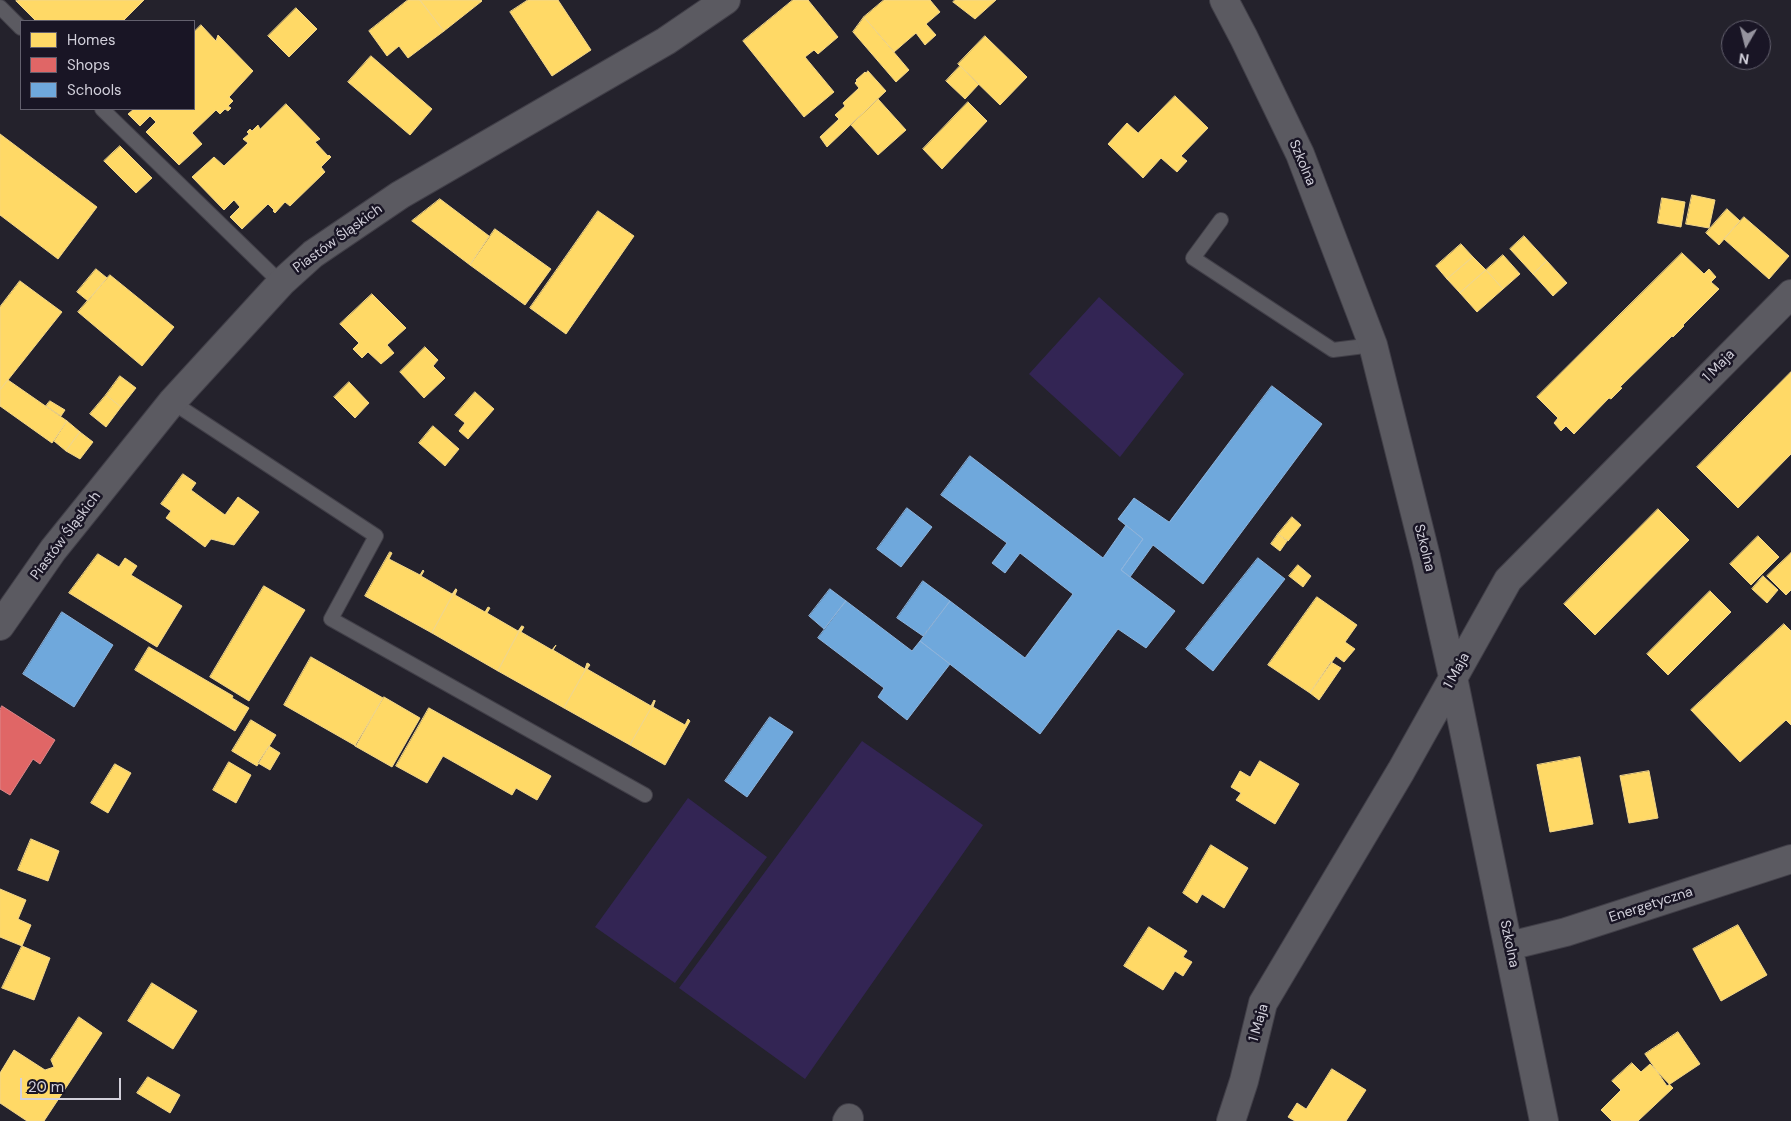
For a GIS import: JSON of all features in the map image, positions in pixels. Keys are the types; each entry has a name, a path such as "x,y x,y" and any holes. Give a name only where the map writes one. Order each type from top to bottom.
{"street":[{"name":"Piastów Śląskich","path":"0,626 52,550 172,402 281,283 313,254 400,195 666,41 726,0"},
{"name":"Szkolna","path":"1224,0 1300,154 1373,345 1426,558 1453,677 1544,1121"},
{"name":"1 Maja","path":"1231,1121 1244,1081 1264,1003 1401,771 1508,580 1791,294"},
{"name":"Energetyczna","path":"1509,946 1566,932 1791,859"}],"lane":[{"path":"0,7 20,27"},
{"path":"103,110 281,283"},
{"path":"1221,220 1194,258 1333,350 1373,345"},
{"path":"172,402 376,536 331,619 645,795"}],"shaded area":[{"path":"1099,297 1184,374 1120,457 1029,374"},
{"path":"862,741 983,825 805,1079 679,988"},
{"path":"688,798 767,857 675,983 595,927"}],"building: Homes":[{"path":"144,0 124,20 35,20 16,1"},
{"path":"408,0 420,0 444,31 408,58 399,46 387,56 369,31"},
{"path":"420,0 481,0 482,1 444,31"},
{"path":"528,0 558,0 591,50 552,76 510,12"},
{"path":"793,0 808,0 838,37 818,54 814,50 805,57 834,92 804,117 743,41"},
{"path":"884,0 930,0 940,12 926,24 936,35 925,45 916,33 894,52 864,17"},
{"path":"955,0 996,0 975,19 953,2"},
{"path":"296,8 317,29 289,57 268,36"},
{"path":"864,17 909,70 896,82 853,32"},
{"path":"201,25 216,41 218,35 253,71 229,97 233,101 228,106 231,108 228,111 225,109 220,114 216,110 192,133 202,144 179,165 146,132 156,122 150,116 140,126 128,114 133,110 195,110 195,31"},
{"path":"985,36 1027,77 1000,105 958,64"},
{"path":"371,56 432,109 410,135 348,82"},
{"path":"960,66 979,84 965,99 946,81"},
{"path":"868,71 886,91 827,147 820,137 839,119 835,115 845,106 843,103 859,88 855,83 856,80"},
{"path":"1175,96 1208,128 1181,156 1187,161 1177,172 1161,158 1143,178 1108,144 1127,123 1138,133"},
{"path":"878,99 906,130 878,155 851,125"},
{"path":"968,102 987,121 942,169 923,149"},
{"path":"286,104 320,139 315,142 331,157 321,167 325,172 290,206 285,202 275,213 268,204 242,229 230,217 240,207 234,200 224,210 192,177 214,157 224,166 248,143 243,139 249,134 247,132 250,129 252,131 258,125 260,129"},
{"path":"0,134 97,207 58,259 0,215"},
{"path":"120,146 152,178 136,193 104,161"},
{"path":"1692,195 1715,200 1709,228 1686,224"},
{"path":"1662,198 1685,202 1681,227 1658,223"},
{"path":"440,199 489,236 470,265 412,221"},
{"path":"1727,209 1740,221 1719,245 1706,233"},
{"path":"598,211 634,236 566,334 530,308"},
{"path":"1744,217 1789,256 1769,279 1724,239"},
{"path":"495,229 551,269 525,305 470,265"},
{"path":"1524,236 1547,261 1533,274 1510,249"},
{"path":"1461,244 1473,257 1447,279 1436,266"},
{"path":"1682,253 1704,274 1709,269 1716,277 1711,282 1719,289 1574,434 1566,426 1561,431 1554,423 1558,418 1537,397"},
{"path":"1503,255 1520,274 1503,289 1486,270"},
{"path":"1473,257 1486,270 1460,293 1447,279"},
{"path":"1547,261 1567,283 1553,296 1533,274"},
{"path":"96,269 107,278 88,301 77,292"},
{"path":"1486,270 1503,289 1477,312 1460,293"},
{"path":"110,275 174,327 142,366 78,312"},
{"path":"20,281 62,312 0,390 0,307"},
{"path":"372,294 406,328 387,345 394,353 381,364 368,352 362,358 353,349 359,343 340,324"},
{"path":"425,347 438,360 433,366 445,378 424,398 400,372"},
{"path":"1791,372 1791,454 1738,508 1697,467"},
{"path":"120,376 136,388 121,407 106,395"},
{"path":"8,380 67,421 52,443 0,406 0,390"},
{"path":"349,382 369,403 355,418 334,397"},
{"path":"475,392 494,409 468,439 459,431 465,423 455,415"},
{"path":"106,395 121,407 106,427 90,414"},
{"path":"50,401 65,410 61,416 46,406"},
{"path":"67,421 80,432 66,451 54,441"},
{"path":"433,426 459,449 445,466 419,443"},
{"path":"80,432 93,442 80,459 66,451"},
{"path":"183,474 196,483 191,490 225,515 238,497 259,512 234,545 211,539 205,547 166,518 171,511 161,504"},
{"path":"1658,509 1689,540 1595,635 1564,604"},
{"path":"1292,517 1301,525 1288,541 1278,534"},
{"path":"1278,534 1287,541 1280,551 1271,544"},
{"path":"1758,536 1779,557 1751,585 1730,564"},
{"path":"390,552 392,553 389,559 420,575 423,570 421,576 452,594 456,589 432,633 365,596"},
{"path":"1791,553 1791,590 1786,595 1767,576"},
{"path":"98,554 119,567 125,558 137,566 131,575 182,606 157,647 69,593"},
{"path":"1298,565 1311,576 1303,587 1289,576"},
{"path":"1763,576 1778,590 1767,603 1752,589"},
{"path":"264,586 305,610 249,701 210,677"},
{"path":"456,589 455,595 485,612 488,607 490,608 487,613 518,631 522,626 498,671 432,633"},
{"path":"1710,591 1731,612 1668,675 1647,654"},
{"path":"1317,597 1357,625 1345,642 1355,649 1344,662 1336,656 1310,693 1268,665"},
{"path":"1784,624 1791,631 1791,725 1786,720 1740,762 1691,710"},
{"path":"522,626 524,627 521,632 552,650 556,645 553,650 585,669 587,663 589,664 564,708 498,671"},
{"path":"149,647 233,696 232,698 249,708 235,731 135,670"},
{"path":"311,657 383,698 356,746 284,705"},
{"path":"1331,662 1341,668 1319,700 1310,693"},
{"path":"589,664 587,669 651,706 655,701 630,745 564,708"},
{"path":"384,697 420,718 392,767 355,746"},
{"path":"655,701 653,707 685,725 688,719 690,721 665,765 630,745"},
{"path":"429,708 551,776 537,800 516,788 512,795 443,756 427,783 396,766"},
{"path":"251,720 276,735 257,766 232,751"},
{"path":"269,746 280,753 270,770 258,763"},
{"path":"1580,757 1593,824 1550,832 1537,765"},
{"path":"1260,761 1299,784 1275,824 1236,800 1241,793 1231,787 1240,771 1250,777"},
{"path":"229,762 251,775 236,803 213,790"},
{"path":"115,764 131,773 108,813 91,803"},
{"path":"1649,771 1658,818 1629,823 1620,776"},
{"path":"31,839 59,851 48,881 18,870"},
{"path":"1211,845 1248,868 1224,908 1202,894 1197,903 1183,893"},
{"path":"0,889 26,900 18,919 31,925 22,946 0,937"},
{"path":"1738,925 1767,975 1721,1001 1693,949"},
{"path":"1149,927 1187,951 1183,957 1192,962 1183,976 1175,971 1163,990 1124,966"},
{"path":"22,946 50,958 34,1000 2,988"},
{"path":"152,983 197,1011 173,1049 128,1021"},
{"path":"79,1017 102,1033 44,1121 27,1121 0,1103 0,1073 14,1050 45,1070 54,1067 51,1060"},
{"path":"1678,1032 1700,1064 1667,1086 1645,1054"},
{"path":"1632,1063 1641,1072 1650,1064 1673,1088 1638,1121 1612,1121 1601,1110 1621,1090 1612,1081"},
{"path":"1332,1069 1366,1090 1346,1121 1295,1121 1288,1117 1297,1103 1306,1109"},
{"path":"148,1077 180,1095 170,1113 137,1093"}],"building: Shops":[{"path":"2,706 55,740 40,764 33,759 10,795 0,789 0,710"}],"building: Schools":[{"path":"1272,386 1322,424 1203,584 1153,545 1130,577 1121,570 1143,539 1118,519 1134,498 1169,522"},
{"path":"970,456 1103,558 1126,525 1143,539 1121,570 1175,611 1146,648 1118,629 1040,734 920,641 950,601 1025,658 1073,594 1020,553 1005,573 992,563 1007,543 941,495"},
{"path":"907,508 932,527 901,567 877,549"},
{"path":"1258,558 1285,579 1213,671 1186,649"},
{"path":"923,581 950,601 923,636 897,618"},
{"path":"830,589 846,601 824,629 809,616"},
{"path":"846,601 912,651 920,641 950,664 907,720 878,697 884,688 818,638"},
{"path":"62,612 113,645 74,707 23,674"},
{"path":"770,717 793,732 747,797 725,781"}]}
